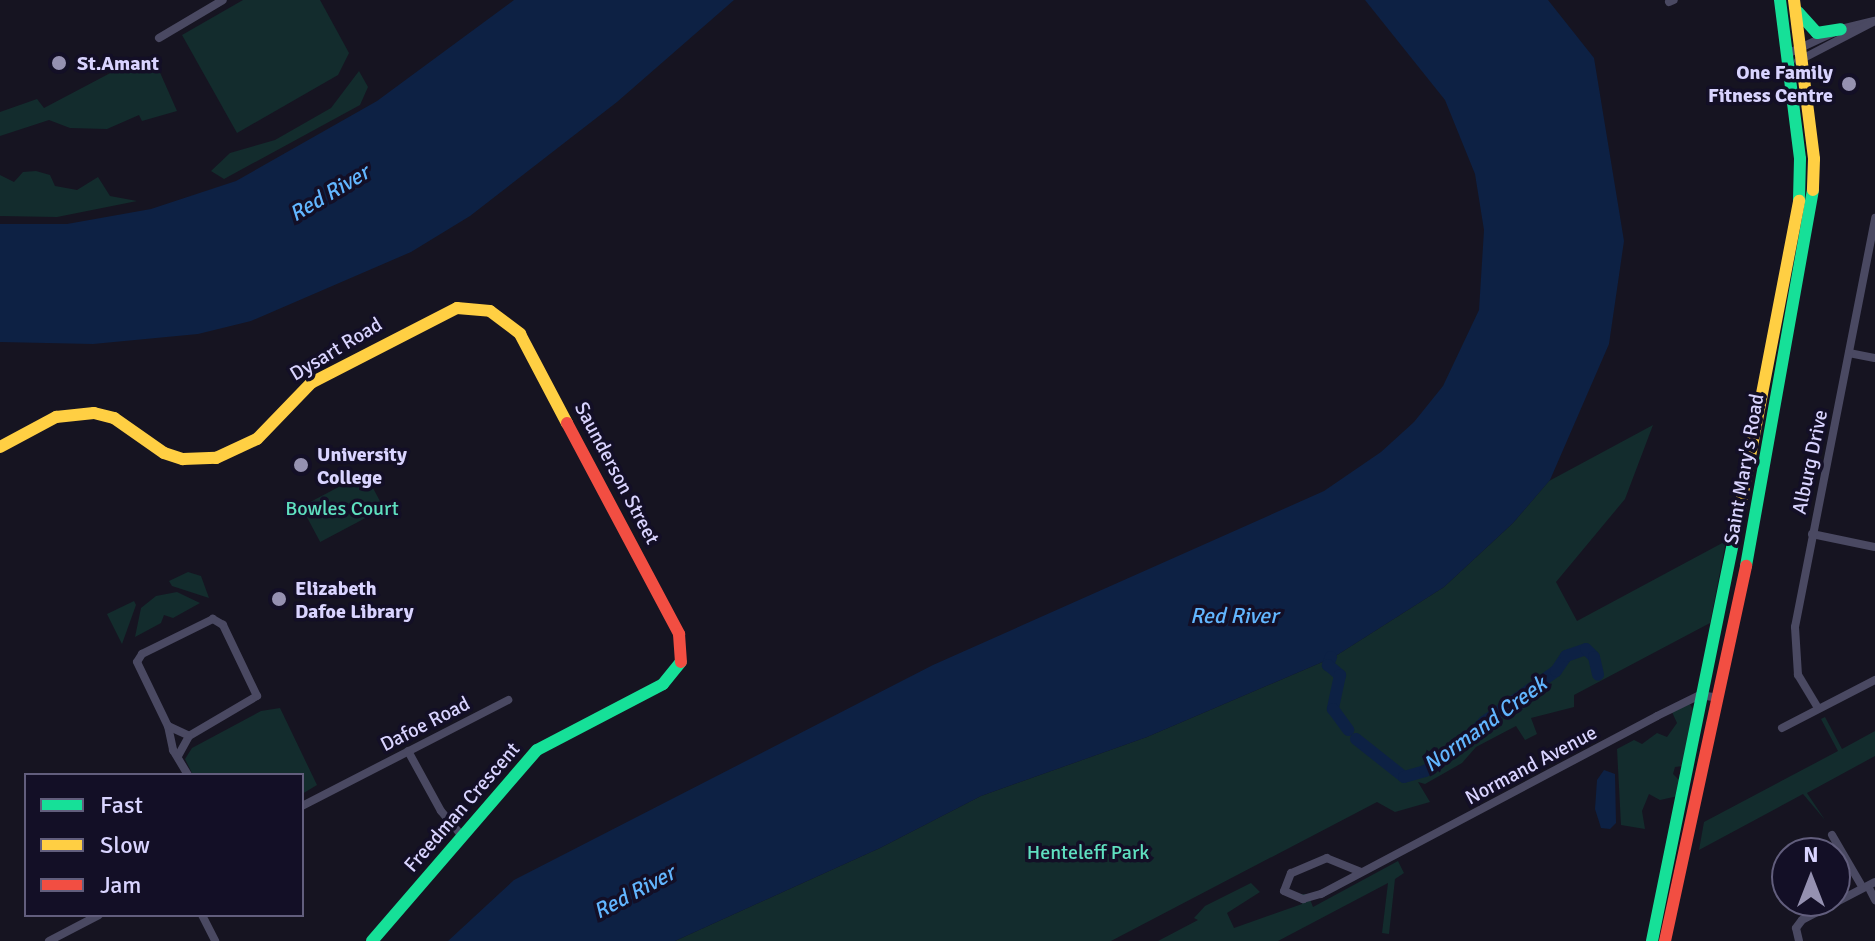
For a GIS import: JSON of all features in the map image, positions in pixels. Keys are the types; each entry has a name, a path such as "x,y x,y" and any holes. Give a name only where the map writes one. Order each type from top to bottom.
{"main road":[{"name":"Saint Mary's Road","path":"1665,941 1801,185 1780,0"},
{"name":"Saint Mary's Road","path":"1652,941 1711,697 1795,301 1815,186 1794,1"},
{"path":"1794,1 1812,30 1841,29"},
{"path":"1782,298 1795,301"},
{"name":"Dysart Road","path":"0,447 56,417 94,413 114,418 164,453 183,459 216,458 257,439 298,394 330,371 439,314 457,308 490,311"},
{"name":"Saunderson Street","path":"490,311 511,324 527,345 679,634 679,669"},
{"name":"Freedman Crescent","path":"372,941 537,750 663,684 679,669"}],"street":[{"path":"159,38 223,0"},
{"path":"1788,60 1841,29 1875,21"},
{"path":"1800,53 1875,21"},
{"name":"Alburg Drive","path":"1818,708 1798,675 1794,642 1812,534 1875,218"},
{"path":"1849,353 1875,358"},
{"path":"1812,534 1875,547"},
{"path":"178,756 189,736 257,696 223,625 213,619 142,654 137,662 168,726 178,756 187,773"},
{"path":"1782,728 1875,680"},
{"name":"Normand Avenue","path":"1361,872 1327,858 1291,873 1284,891 1303,899 1361,872 1711,697"},
{"name":"Dafoe Road","path":"304,807 508,700"},
{"path":"168,726 189,736"},
{"path":"408,751 441,811 463,837"},
{"path":"1832,835 1869,885 1875,900"},
{"path":"1799,941 1798,923 1869,885"},
{"path":"49,941 95,917"},
{"path":"203,917 215,941"}],"green space":[{"path":"243,0 320,0 349,53 338,75 237,133 182,35"},
{"path":"135,60 158,68 177,111 142,121 139,115 107,129 70,128 49,120 0,136 0,112 37,99 44,108"},
{"path":"359,71 368,87 360,105 224,179 211,171 230,153 275,140 331,108"},
{"path":"36,171 50,175 55,186 77,190 98,177 110,196 137,201 57,217 0,216 0,175 14,182 23,172"},
{"name":"Henteleff Park","path":"1653,425 1625,499 1556,582 1577,621 1726,541 1710,623 1574,695 1574,707 1531,718 1537,734 1525,740 1516,726 1476,747 1462,763 1425,784 1418,782 1430,802 1395,812 1377,802 1111,941 675,941 880,848 981,796 1147,737 1334,657 1444,587 1513,523 1549,481"},
{"name":"Bowles Court","path":"365,473 384,508 320,542 301,507"},
{"path":"188,572 201,576 209,598 172,586 169,581"},
{"path":"177,592 200,603 173,618 164,615 161,623 135,637 141,608 156,596"},
{"path":"134,601 136,605 122,644 107,614"},
{"path":"1690,704 1696,715 1683,766 1675,767 1673,774 1681,782 1678,796 1660,800 1649,794 1642,811 1645,829 1621,825 1617,749 1634,740 1642,744 1657,733 1667,737 1677,723 1672,712"},
{"path":"280,708 317,785 304,793 304,773 192,773 185,759 192,748 261,711"},
{"path":"1825,717 1842,749 1875,731 1875,756 1807,793 1825,820 1803,794 1699,850 1704,822 1838,751 1821,719"},
{"path":"1398,861 1404,873 1395,879 1389,934 1382,933 1388,883 1278,941 1158,941 1198,920 1194,918 1205,906 1251,883 1260,892 1227,913 1234,928 1302,904 1299,894 1308,894 1313,907"}],"water":[{"name":"Red River","path":"514,0 734,0 617,102 470,216 411,252 251,321 198,334 93,344 0,342 0,224 67,224 151,209 236,181 377,101"},
{"name":"Red River","path":"1365,0 1548,0 1594,58 1624,241 1609,344 1550,480 1513,523 1444,587 1334,657 1147,737 981,796 880,848 675,941 448,941 514,880 933,665 1324,491 1381,452 1414,422 1443,386 1479,310 1484,230 1475,174 1445,100"},
{"path":"1604,770 1615,774 1616,823 1610,829 1601,828 1595,809 1597,780"}],"waterway":[{"name":"Normand Creek","path":"1356,739 1404,777 1425,771 1456,750 1484,722 1556,671 1566,656 1586,649 1594,657 1598,675"},
{"name":"Normand Creek","path":"1331,657 1328,665 1340,675 1333,709 1348,730"}],"traffic: fast":[{"path":"1780,0 1800,159 1799,201"},
{"path":"1798,12 1817,33 1841,29"},
{"path":"1746,566 1813,190"},
{"path":"1652,941 1740,508"},
{"path":"372,941 537,750 663,684 681,662"}],"traffic: slow":[{"path":"1794,0 1814,159 1813,190"},
{"path":"1740,508 1799,201"},
{"path":"0,447 56,417 94,413 114,418 164,453 183,459 216,458 257,439 311,383 457,308 490,311 520,334 567,423"}],"traffic: jam":[{"path":"567,423 679,634 681,662"},
{"path":"1665,941 1746,566"}],"place":[{"name":"St.Amant","path":"59,63"},
{"name":"One Family Fitness Centre","path":"1849,84"},
{"name":"University College","path":"301,465"},
{"name":"Elizabeth Dafoe Library","path":"279,599"}]}
